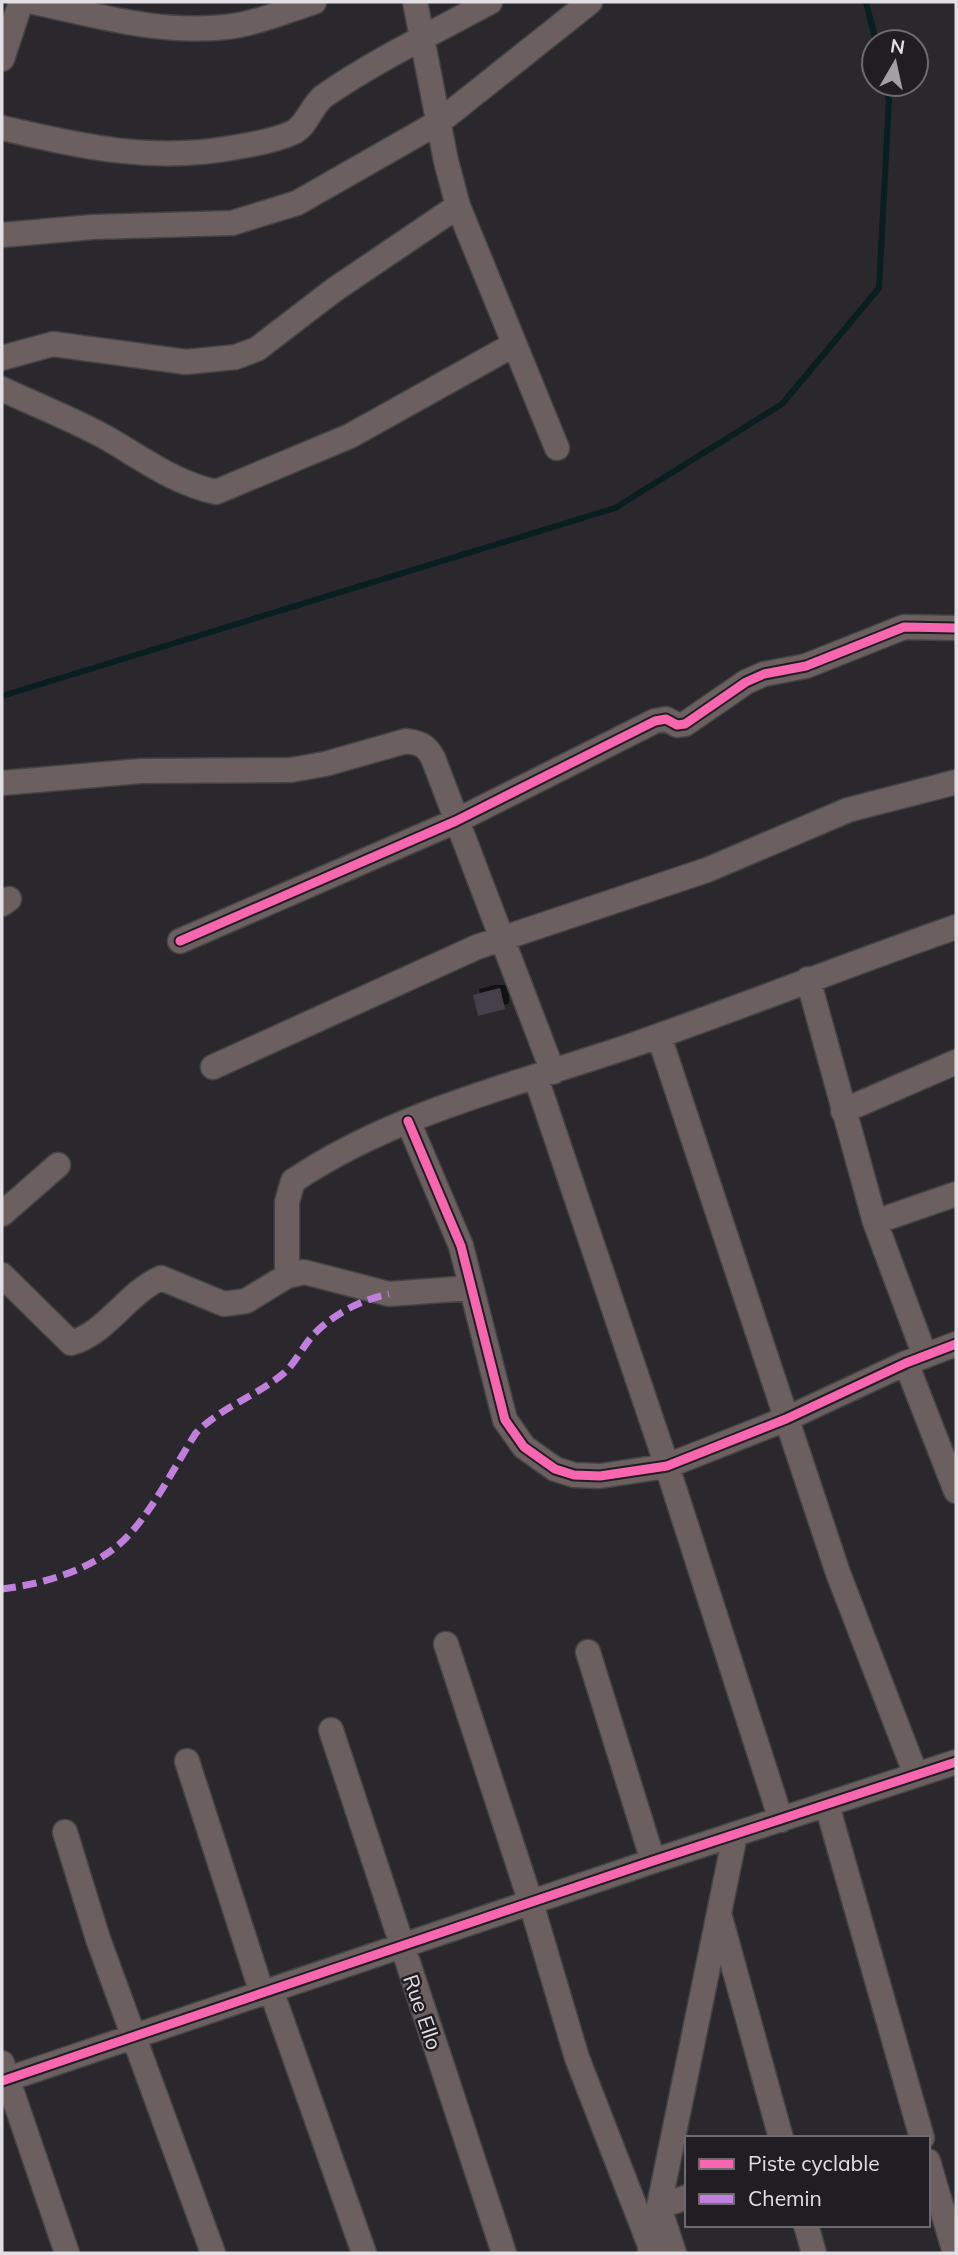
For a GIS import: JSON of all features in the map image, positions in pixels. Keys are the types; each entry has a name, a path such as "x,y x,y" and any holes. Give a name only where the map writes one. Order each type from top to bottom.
{"street":[{"path":"2,59 21,2"},
{"path":"34,2 138,25 184,29 229,27 314,2"},
{"path":"415,2 458,206 557,448"},
{"path":"2,128 77,146 137,155 196,153 260,143 294,132 303,125 323,97 490,2"},
{"path":"2,235 93,228 232,223 298,203 439,122 590,2"},
{"path":"2,358 53,344 186,362 236,357 257,349 334,290 458,206"},
{"path":"2,389 89,429 170,477 195,488 216,492 236,486 306,452 350,436 513,345"},
{"path":"180,941 456,821 655,720 666,719 677,725 685,724 746,682 764,674 806,666 904,627 956,628"},
{"path":"2,783 141,771 291,771 406,741 427,747 500,939 545,1075 781,1820"},
{"path":"213,1067 500,939 708,870 849,810 956,782"},
{"path":"287,1276 287,1202 293,1181 335,1153 408,1121 659,1036 956,926"},
{"path":"808,979 875,1222 954,1477"},
{"path":"659,1036 838,1573 916,1775"},
{"path":"843,1111 956,1062"},
{"path":"408,1121 461,1246 505,1420 524,1447 555,1469 574,1475 600,1476 667,1466 786,1419 916,1359 956,1344"},
{"path":"2,1214 58,1165"},
{"path":"875,1222 956,1194"},
{"path":"2,1275 71,1343 86,1339 143,1287 161,1278 224,1304 246,1301 287,1276 316,1273 389,1294 470,1287"},
{"path":"446,1644 531,1903 577,2058 658,2251"},
{"path":"588,1652 653,1861"},
{"name":"Rue Ello","path":"331,1730 504,2253"},
{"path":"187,1761 267,1992 364,2253"},
{"path":"67,2253 4,2074 267,1992 956,1762"},
{"path":"827,1805 921,2136"},
{"path":"65,1832 98,1938 213,2253"},
{"path":"658,2251 659,2207 734,1835"},
{"path":"719,1913 779,2136"},
{"path":"930,2168 955,2253"},
{"path":"659,2207 685,2198"},
{"path":"807,2227 814,2253"}],"building":[{"path":"500,988 505,1009 478,1016 473,995"}],"waterway":[{"path":"866,2 872,28"},
{"path":"2,696 615,508 782,404 879,288 888,98"}],"marked path":[{"path":"2,1589 52,1579 84,1566 113,1549 146,1514 196,1433 217,1416 284,1373 314,1334 331,1320 359,1304 389,1294"}],"cycle path":[{"path":"180,941 456,821 655,721 666,719 677,725 685,724 746,682 764,674 806,666 904,627 956,628"},
{"path":"408,1121 461,1246 505,1420 524,1447 555,1469 574,1475 600,1476 667,1466 786,1419 906,1363 956,1344"},
{"path":"2,2081 653,1861 956,1762"}]}
